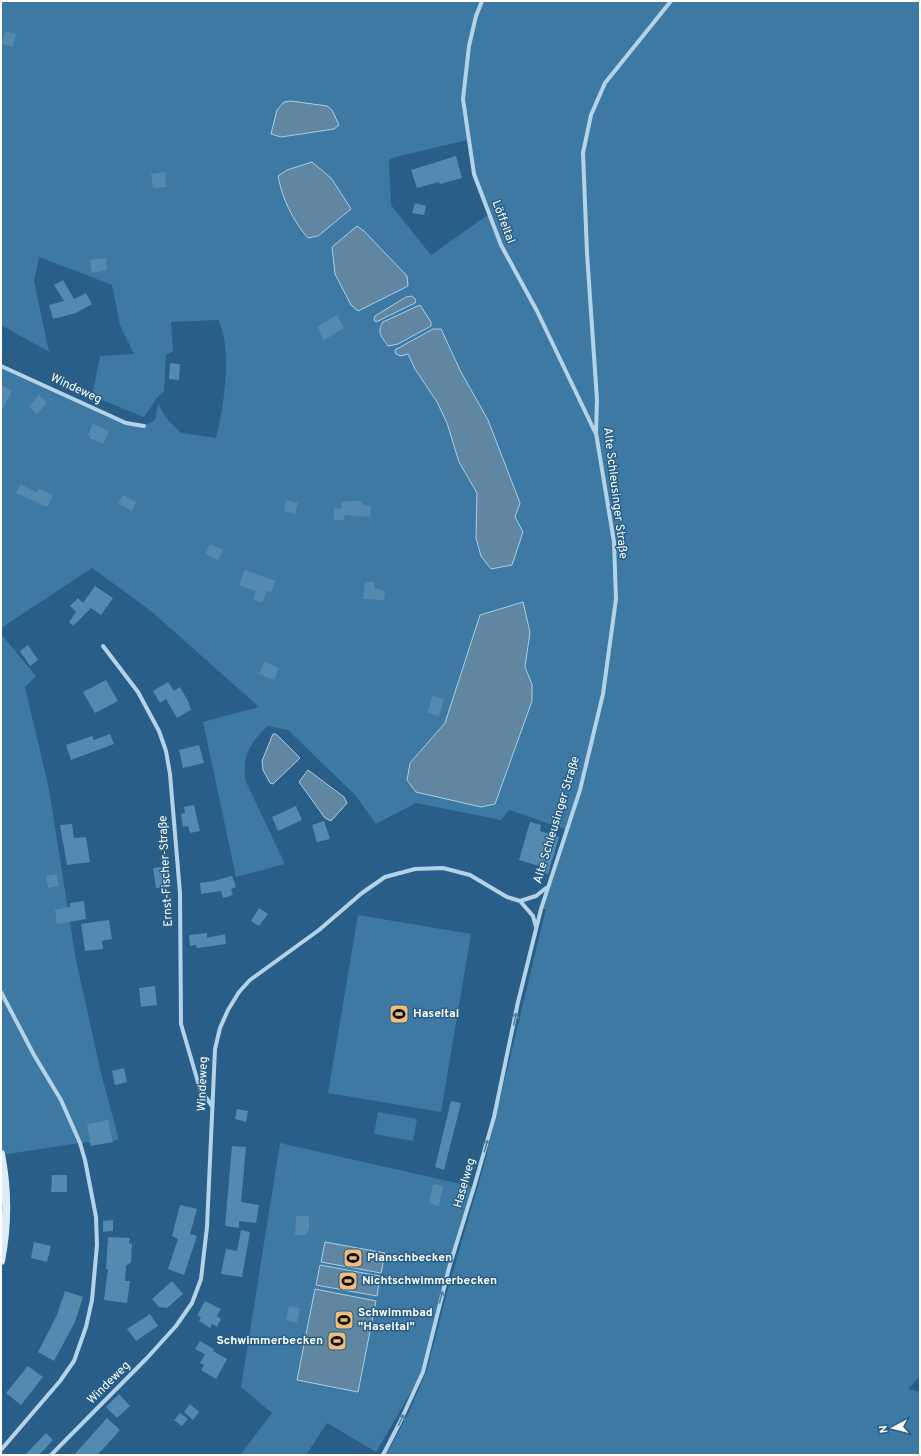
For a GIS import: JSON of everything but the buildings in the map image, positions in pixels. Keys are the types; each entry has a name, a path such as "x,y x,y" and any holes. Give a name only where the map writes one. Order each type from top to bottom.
{"main road":[{"path":"1,1154 6,1189 6,1214 5,1240 1,1262"}],"street":[{"name":"Löffeltal","path":"482,1 476,16 469,46 463,99 474,174 501,245 537,311 596,433"},
{"name":"Alte Schleusinger Straße","path":"541,909 580,790 601,701 616,599 614,542 596,433 597,400 587,253 583,153 591,115 605,83 671,1"},
{"name":"Windeweg","path":"1,366 126,423 144,426"},
{"name":"Ernst-Fischer-Straße","path":"103,646 138,692 159,731 166,751 170,774 180,893 181,1024 200,1089 212,1106"},
{"name":"Windeweg","path":"51,1455 147,1358 176,1326 192,1303 201,1279 207,1227 215,1049 220,1028 228,1010 239,992 250,980 318,930 362,893 385,877 415,869 443,868 470,875 507,897 520,901 533,916 536,930"},
{"path":"520,901 536,896 547,888"},
{"name":"Haselweg","path":"383,1455 423,1372 449,1268 494,1117 518,1002 541,909"},
{"path":"1,992 34,1056 62,1100 80,1143 85,1160 96,1217 97,1245 92,1300 86,1327 74,1361 60,1381 1,1450"}],"shaded area":[{"path":"1,1 920,1 920,1376 908,1389 920,1392 920,1455 386,1455 409,1412 427,1370 446,1296 484,1165 546,909 541,909 567,830 509,810 501,820 416,803 376,824 356,796 288,730 268,726 256,738 248,751 245,765 246,782 285,864 236,877 203,722 259,707 151,611 92,568 1,628 1,366 126,423 143,426 155,420 158,404 167,419 181,433 216,438 222,410 226,378 225,346 223,332 218,320 171,322 173,351 166,355 164,391 157,398 144,417 92,396 100,356 134,354 120,325 112,285 39,257 34,281 49,352 1,325","holes":["468,140 474,174 489,214 431,255 391,205 389,160 395,157"]},
{"path":"291,101 327,106 332,110 339,125 334,129 281,137 271,134 277,110 284,102"},
{"path":"312,162 332,179 351,209 318,236 308,238 289,209 282,193 278,176 287,170"},
{"path":"357,226 364,231 407,276 408,286 358,311 351,305 335,274 332,247"},
{"path":"412,296 416,300 415,303 376,322 374,320 375,316 406,297"},
{"path":"420,305 431,322 431,326 398,344 388,346 380,332 383,322"},
{"path":"433,329 441,329 461,372 488,420 520,503 515,517 523,532 512,565 491,569 481,556 476,538 477,493 459,462 447,423 437,402 415,369 408,354 401,356 396,354 395,350"},
{"path":"523,602 530,632 525,667 532,684 532,701 495,804 481,807 416,792 407,780 410,763 445,723 480,615"},
{"path":"1,634 36,676 25,687 49,789 76,960 101,1073 119,1140 80,1143 1,1155"},
{"path":"273,734 276,734 300,758 273,784 270,783 263,770 262,761"},
{"path":"308,770 344,797 347,803 331,821 325,818 299,782"},
{"name":"Haseltal","path":"358,915 471,934 441,1112 328,1093"},
{"path":"378,1112 417,1119 413,1141 374,1134"},
{"name":"Schwimmbad \"Haseltal\"","path":"280,1143 474,1187 449,1268 423,1372 376,1452 327,1423 306,1455 240,1455 272,1413 241,1387"},
{"name":"Planschbecken","path":"325,1242 385,1253 381,1273 321,1262"},
{"name":"Nichtschwimmerbecken","path":"320,1265 380,1276 377,1296 316,1285"},
{"name":"Schwimmerbecken","path":"315,1289 376,1301 358,1392 297,1380"}],"place":[{"name":"Haseltal","path":"399,1014"},
{"name":"Planschbecken","path":"353,1258"},
{"name":"Nichtschwimmerbecken","path":"348,1281"},
{"name":"Schwimmbad \"Haseltal\"","path":"344,1320"},
{"name":"Schwimmerbecken","path":"337,1341"}]}
